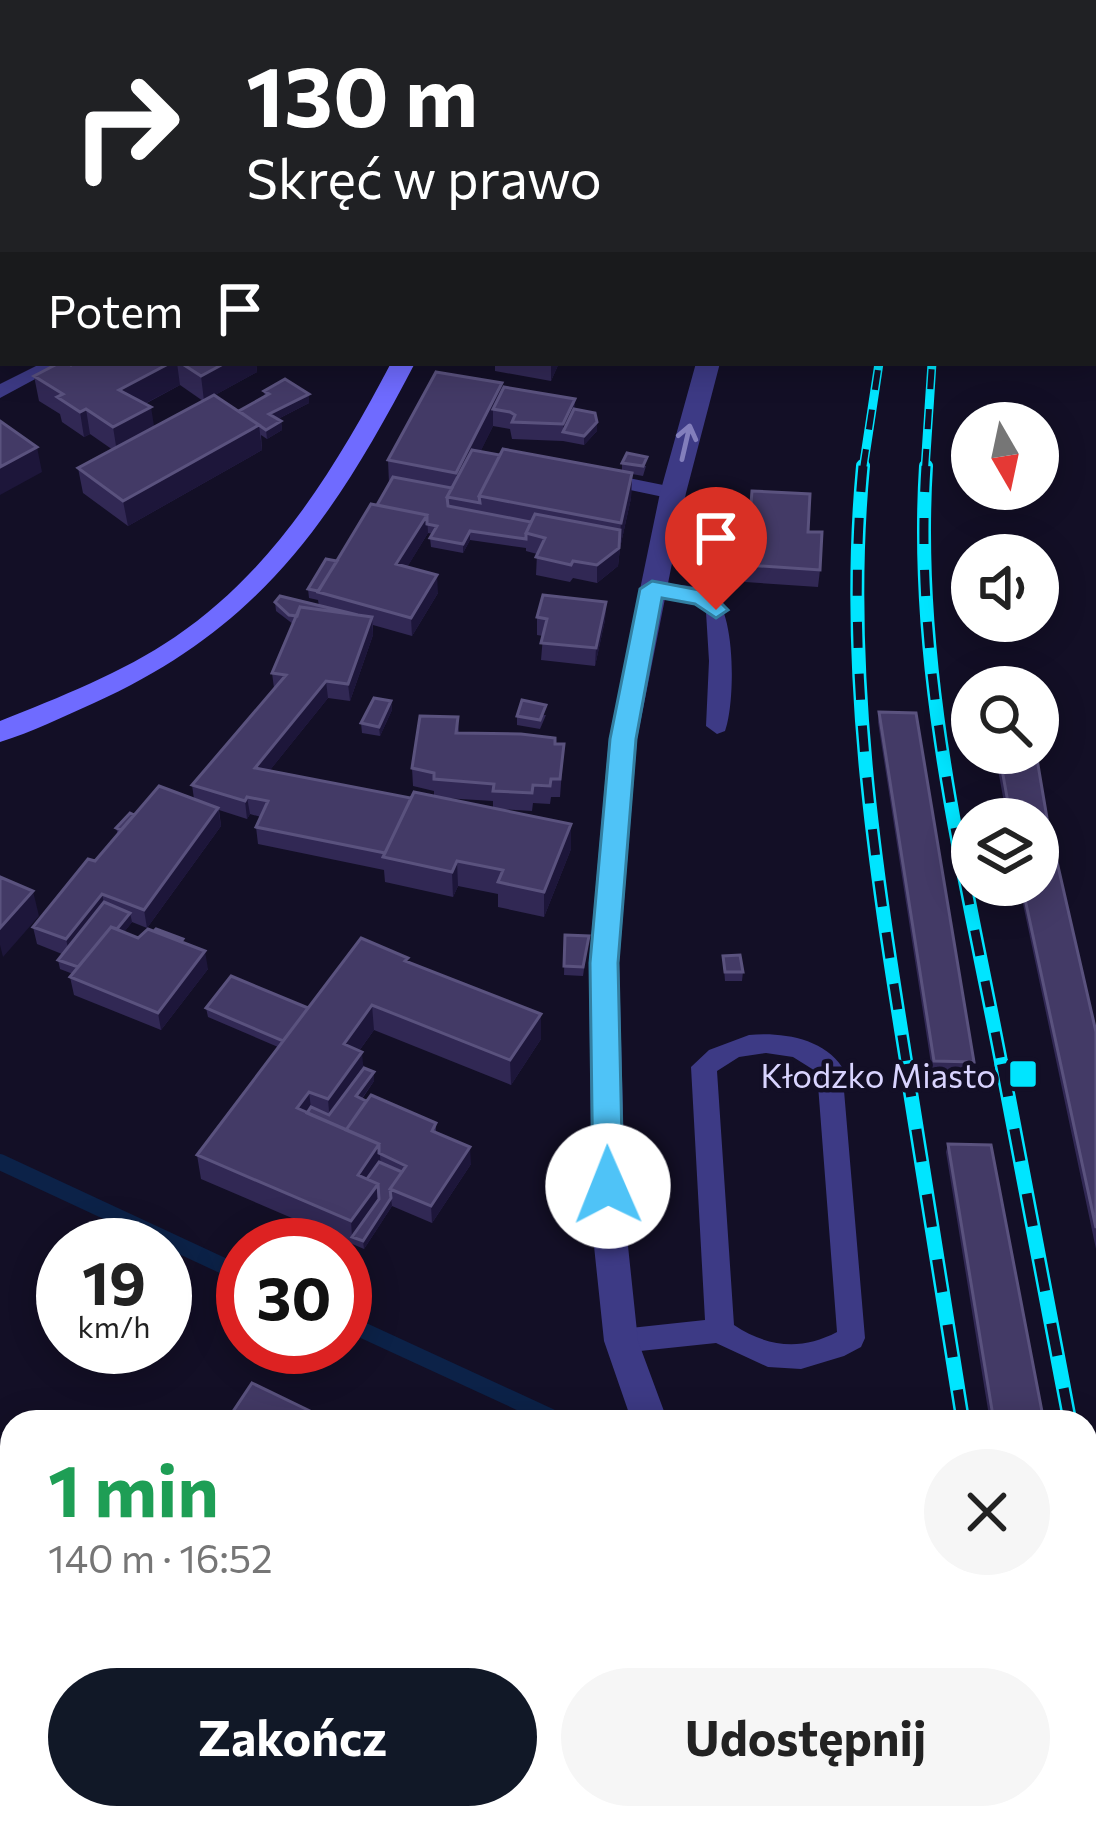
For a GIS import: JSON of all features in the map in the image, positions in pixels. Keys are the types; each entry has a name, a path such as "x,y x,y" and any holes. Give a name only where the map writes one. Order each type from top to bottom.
{"main road":[{"path":"0,732 90,695 184,644 244,595 278,560 340,476 401,366"}],"street":[{"path":"646,1410 621,1341 609,1227 604,963 623,739 673,493 707,366"}],"lane":[{"path":"0,392 50,366"},
{"path":"572,473 673,493"},
{"path":"652,589 702,597 716,610 717,726"},
{"path":"621,1341 720,1330 749,1352 782,1358 821,1356 851,1338 829,1067 813,1052 788,1044 740,1046 718,1053 704,1067 720,1330"}],"building":[{"path":"53,366 164,366 119,390 151,407 113,427 86,409 80,412 57,397 63,394 34,376"},
{"path":"186,366 219,366 201,376"},
{"path":"436,372 502,383 456,473 388,460"},
{"path":"285,379 309,394 269,414 281,421 266,430 239,411 269,394 264,391"},
{"path":"504,387 575,399 563,424 512,422 515,415 493,409"},
{"path":"214,395 259,425 123,501 78,468"},
{"path":"574,409 595,413 597,422 584,436 563,432"},
{"path":"0,421 37,447 0,467"},
{"path":"503,449 632,473 621,523 479,496"},
{"path":"472,450 500,455 479,496 480,503 447,497"},
{"path":"627,453 647,457 643,466 622,463"},
{"path":"393,477 452,488 448,506 531,522 526,539 470,531 463,544 430,538 437,526 427,524 427,515 377,505"},
{"path":"752,491 810,494 808,532 822,532 820,570 746,565"},
{"path":"371,504 427,515 396,564 437,575 411,618 318,592"},
{"path":"535,514 620,530 619,548 597,565 536,557 545,538 526,533"},
{"path":"326,559 337,561 318,591 308,589"},
{"path":"543,595 606,602 596,648 541,643 547,619 537,617"},
{"path":"280,596 358,615 300,607 297,616 289,615 275,602"},
{"path":"300,607 372,617 348,684 326,681 255,768 411,798 385,853 256,827 268,801 247,797 245,801 192,785 286,675 272,673"},
{"path":"374,698 391,701 379,727 361,723"},
{"path":"522,700 546,705 540,720 517,716"},
{"path":"879,712 916,713 974,1062 934,1061"},
{"path":"420,716 458,717 456,733 555,738 555,744 564,744 560,779 551,779 550,786 533,785 532,793 434,779 434,773 412,768"},
{"path":"1003,774 1040,774 1044,798 1007,798"},
{"path":"159,786 218,808 144,910 102,894 66,939 33,927 88,859 95,861"},
{"path":"414,792 571,824 544,892 498,882 503,870 457,861 452,872 383,857"},
{"path":"130,813 134,815 121,830 116,828"},
{"path":"1059,870 1096,1032 1096,1228 1027,906 1059,906"},
{"path":"0,877 33,891 0,928"},
{"path":"104,902 130,913 117,929 111,927 78,967 58,960"},
{"path":"111,927 138,938 148,929 205,951 158,1013 70,977"},
{"path":"565,935 589,936 583,967 564,966"},
{"path":"361,938 408,958 405,961 541,1014 510,1060 372,1005 344,1044 362,1052 328,1099 309,1092 297,1108 379,1144 358,1175 378,1184 353,1218 197,1155"},
{"path":"740,955 743,972 725,972 723,956"},
{"path":"231,976 308,1008 283,1041 206,1008"},
{"path":"364,1068 374,1072 356,1096 366,1101 346,1130 307,1113 311,1107 329,1115"},
{"path":"371,1095 436,1123 432,1131 470,1147 431,1206 390,1189 406,1166 379,1153 379,1144 346,1130"},
{"path":"948,1144 991,1145 1042,1410 992,1410"},
{"path":"379,1162 402,1172 372,1227 372,1218 366,1218 379,1199 378,1184 367,1179"},
{"path":"252,1383 308,1410 234,1410"}],"waterway":[{"path":"0,1162 216,1262"},
{"path":"372,1334 536,1410"}],"railway":[{"path":"863,469 879,366"},
{"path":"925,469 932,366"},
{"path":"863,466 857,617 860,692 874,843 907,1067"},
{"path":"926,466 924,542 934,693 1002,1067"},
{"path":"906,1064 961,1410"},
{"path":"1002,1064 1068,1410"}],"place":[{"name":"Kłodzko Miasto","path":"1023,1074"}],"route":[{"path":"608,1186 604,963 623,739 652,589 702,597 716,610"}]}
